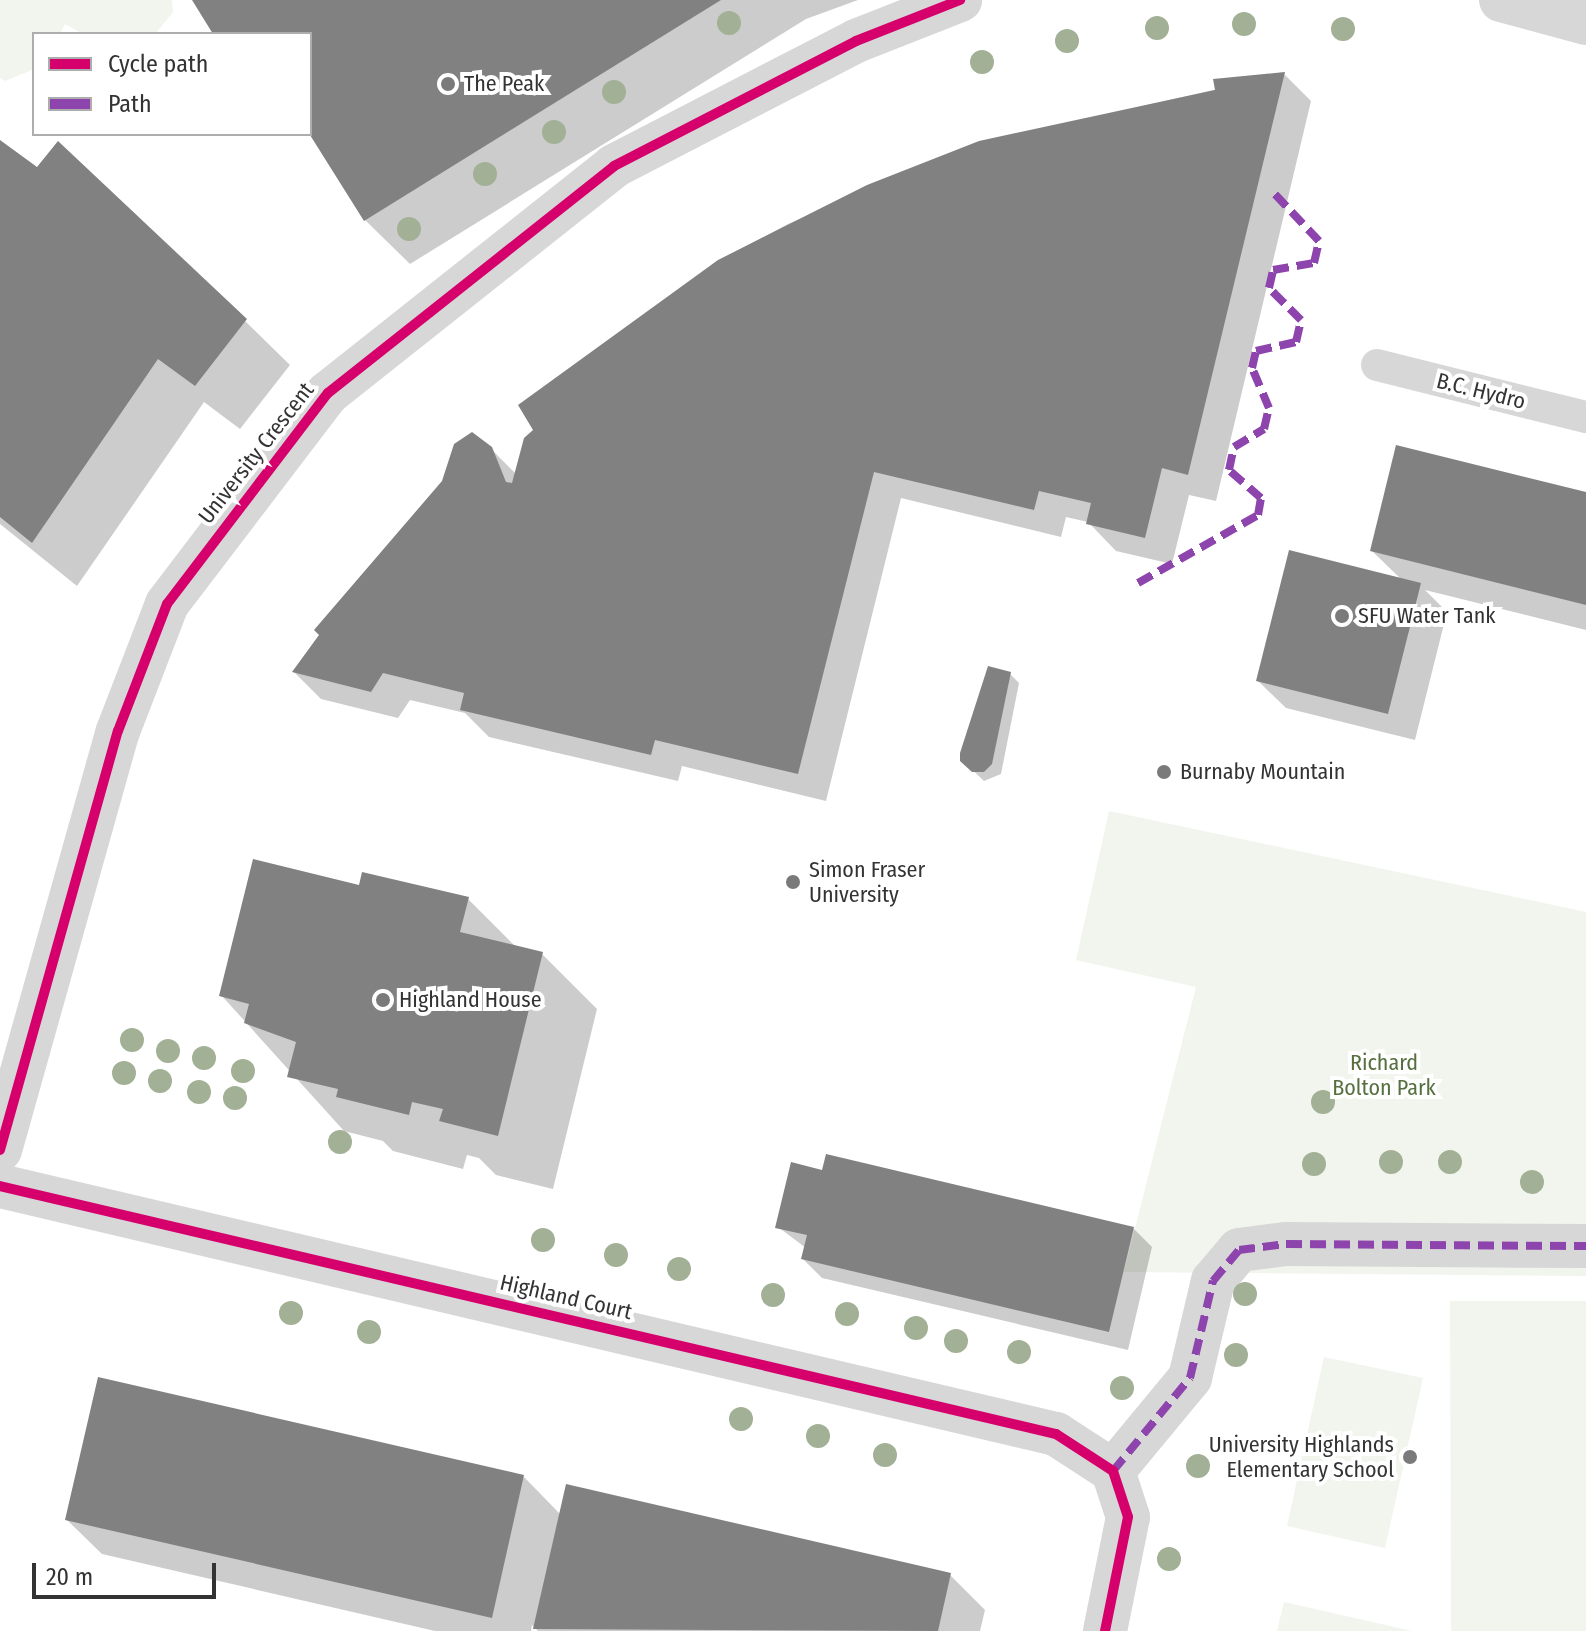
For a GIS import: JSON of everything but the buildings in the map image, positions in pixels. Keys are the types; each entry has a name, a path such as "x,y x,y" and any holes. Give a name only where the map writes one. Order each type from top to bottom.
{"street":[{"name":"University Crescent","path":"0,1150 118,731 167,604 328,393 614,166 856,41 960,0"},
{"path":"1501,0 1586,23"},
{"name":"Highland Court","path":"0,1186 1056,1434 1113,1471"},
{"path":"1105,1631 1128,1517 1113,1471 1190,1378 1213,1281 1239,1250 1286,1244 1586,1246"}],"lane":[{"name":"B.C. Hydro","path":"1377,365 1586,417"}],"green space":[{"path":"0,0 172,0 173,12 157,32 79,32 65,24 61,32 32,32 32,70 5,81 0,78"},
{"name":"Richard Bolton Park","path":"1109,811 1586,912 1586,1276 1124,1272 1196,987 1076,960"},
{"path":"1450,1301 1586,1301 1586,1631 1451,1631"},
{"path":"1324,1357 1423,1378 1385,1548 1287,1526"},
{"path":"1284,1602 1412,1631 1277,1631"}],"marked path":[{"path":"1138,583 1258,515 1261,498 1229,470 1234,447 1264,429 1269,408 1252,368 1256,351 1296,342 1301,320 1269,288 1273,270 1314,263 1319,241 1273,192"},
{"path":"1113,1471 1190,1378 1213,1281 1239,1250 1286,1244 1586,1246"}],"cycle path":[{"path":"0,1150 118,731 167,604 328,393 614,166 856,41 960,0"},
{"path":"0,1186 1056,1434 1113,1471 1128,1517 1105,1631"}],"place":[{"name":"The Peak","path":"448,84"},
{"name":"SFU Water Tank","path":"1342,616"},
{"name":"Burnaby Mountain","path":"1164,772"},
{"name":"Simon Fraser University","path":"793,882"},
{"name":"Highland House","path":"383,1000"},
{"name":"University Highlands Elementary School","path":"1410,1457"}]}
